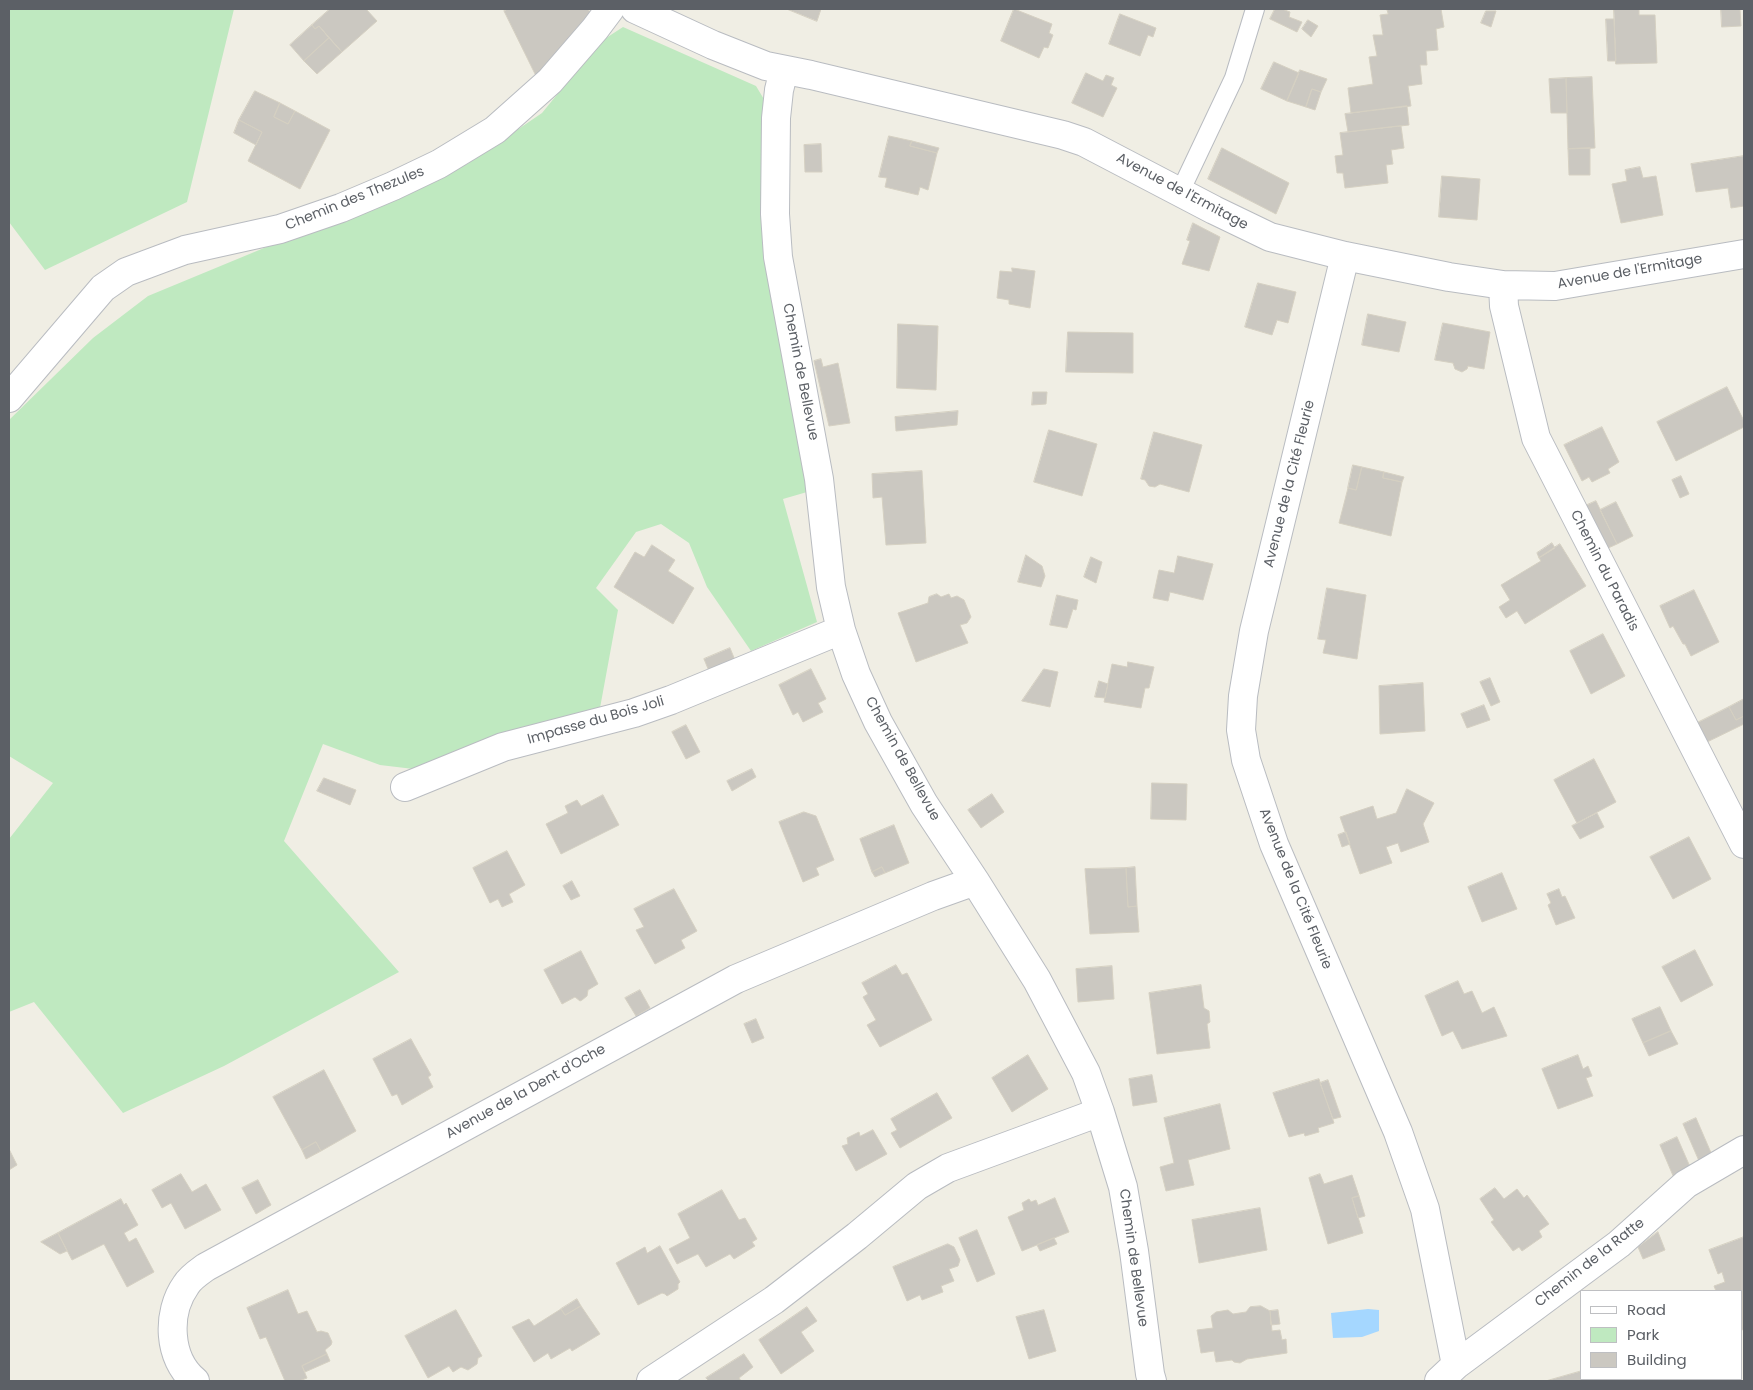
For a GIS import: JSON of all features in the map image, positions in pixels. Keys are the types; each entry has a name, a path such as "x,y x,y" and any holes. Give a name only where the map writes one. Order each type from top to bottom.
{"street":[{"name":"Chemin des Thezules","path":"9,398 103,288 126,272 185,250 289,226 341,208 439,164 496,130 550,81 610,9"},
{"name":"Avenue de l'Ermitage","path":"635,9 749,60 784,70 821,77 1077,139 1104,151 1250,229 1270,237 1345,256 1449,277 1503,285 1555,286 1744,254"},
{"name":"Chemin de Bellevue","path":"784,70 776,118 775,214 778,258 819,479 831,587 841,630 856,674 878,722 924,804 1037,980 1086,1073 1123,1187 1152,1381"},
{"name":"Avenue de la Cité Fleurie","path":"1345,256 1254,631 1243,696 1241,730 1246,760 1274,844 1398,1132 1425,1209 1447,1373"},
{"name":"Chemin du Paradis","path":"1503,285 1504,306 1536,438 1744,844"},
{"name":"Impasse du Bois Joli","path":"405,787 503,747 634,713 841,630"},
{"name":"Avenue de la Dent d'Oche","path":"195,1381 190,1377 174,1350 173,1326 178,1300 186,1284 206,1267 736,979 933,896 975,881"},
{"path":"650,1381 774,1300 857,1236 917,1186 948,1168 1100,1112"},
{"name":"Chemin de la Ratte","path":"1447,1373 1619,1244 1686,1184 1744,1150"}],"lane":[{"path":"1180,192 1234,78 1255,9"}],"green space":[{"path":"9,9 234,9 187,202 45,270 9,222"},
{"path":"623,27 756,86 765,101 765,235 807,492 783,499 817,622 751,651 707,587 689,543 661,524 636,532 596,588 618,610 600,708 422,770 380,765 323,744 284,841 399,972 224,1066 123,1113 34,1002 9,1012 9,839 53,783 9,756 9,420 93,338 148,296 467,164 542,113 600,42"}],"water":[{"path":"1368,1309 1379,1310 1379,1331 1362,1337 1333,1338 1331,1313"}],"building":[{"path":"330,9 366,9 377,21 342,52 319,26 315,29 312,25"},
{"path":"508,9 587,9 593,14 538,80 504,11"},
{"path":"787,9 821,9 817,21"},
{"path":"1014,9 1052,24 1049,33 1053,35 1048,48 1044,47 1039,58 1001,41"},
{"path":"1275,9 1290,12 1289,17 1302,22 1297,32 1270,19"},
{"path":"1387,9 1441,9 1444,27 1436,29 1438,50 1426,51 1427,65 1420,65 1422,84 1408,86 1411,106 1351,113 1348,88 1373,84 1369,57 1377,56 1373,35 1383,35 1380,15 1388,14"},
{"path":"1614,9 1639,9 1639,15 1655,15 1657,63 1616,64"},
{"path":"1721,9 1740,9 1741,26 1722,27"},
{"path":"1486,11 1496,11 1491,27 1481,23"},
{"path":"1120,14 1156,28 1153,37 1148,35 1140,56 1109,44"},
{"path":"1606,19 1614,19 1616,61 1608,61"},
{"path":"1308,20 1318,26 1311,37 1302,29"},
{"path":"312,25 315,29 319,26 329,38 304,61 290,45"},
{"path":"329,38 342,52 317,74 304,61"},
{"path":"1274,62 1299,73 1287,101 1261,89"},
{"path":"1300,70 1327,79 1321,92 1312,89 1306,107 1287,101"},
{"path":"1086,73 1103,81 1106,75 1114,78 1111,85 1117,88 1103,117 1072,103"},
{"path":"1592,77 1595,148 1568,149 1566,78"},
{"path":"1566,78 1567,113 1551,113 1549,79"},
{"path":"1312,89 1321,92 1315,110 1306,107"},
{"path":"255,91 280,103 274,117 288,124 295,111 330,130 300,189 248,161 262,132 239,120"},
{"path":"280,103 295,111 288,124 274,117"},
{"path":"1407,106 1409,125 1348,132 1345,114"},
{"path":"239,120 262,132 256,145 234,133"},
{"path":"1401,126 1404,148 1391,150 1393,164 1386,165 1388,183 1345,188 1343,173 1337,173 1335,156 1343,155 1340,133"},
{"path":"889,136 912,141 910,146 937,153 928,190 920,187 918,195 885,187 887,178 879,177"},
{"path":"912,141 939,148 937,153 910,146"},
{"path":"821,144 822,172 805,172 804,145"},
{"path":"1222,148 1289,183 1276,214 1208,179"},
{"path":"1590,148 1590,175 1569,175 1568,149"},
{"path":"1744,156 1744,206 1731,208 1728,188 1696,192 1691,164"},
{"path":"1640,167 1643,178 1656,176 1663,215 1621,223 1612,184 1627,181 1625,170"},
{"path":"1442,176 1480,179 1477,220 1439,217"},
{"path":"1193,223 1220,237 1209,271 1182,264 1190,241 1187,240"},
{"path":"1012,268 1035,271 1030,308 1009,304 1009,300 997,298 1000,271 1012,272"},
{"path":"1258,283 1296,292 1288,323 1277,320 1272,335 1245,327"},
{"path":"1368,314 1406,322 1399,352 1362,345"},
{"path":"1443,323 1490,332 1484,369 1468,366 1462,372 1455,369 1453,363 1435,360"},
{"path":"898,324 938,326 936,390 897,388"},
{"path":"1068,332 1133,333 1133,373 1066,372"},
{"path":"821,359 823,367 838,363 850,423 829,426 814,361"},
{"path":"1727,387 1744,421 1744,427 1676,461 1657,422"},
{"path":"1033,392 1047,392 1046,404 1032,405"},
{"path":"958,411 957,425 896,431 895,417"},
{"path":"1602,427 1619,462 1608,469 1610,473 1592,482 1589,477 1582,481 1564,445"},
{"path":"1049,430 1097,444 1082,496 1034,482"},
{"path":"1154,432 1202,445 1189,492 1160,484 1155,487 1149,486 1145,480 1141,479"},
{"path":"1353,465 1362,467 1356,490 1348,488"},
{"path":"1362,467 1384,472 1383,478 1402,482 1391,536 1339,523 1348,488 1356,490"},
{"path":"922,471 926,543 886,545 882,497 873,498 872,474"},
{"path":"1384,472 1404,477 1402,482 1383,478"},
{"path":"1681,476 1689,494 1680,498 1672,480"},
{"path":"1596,501 1617,544 1606,549 1585,506"},
{"path":"1616,502 1633,536 1617,544 1600,510"},
{"path":"1552,543 1555,548 1539,558 1537,553"},
{"path":"1560,544 1586,586 1525,624 1517,611 1506,618 1499,607 1510,600 1501,585 1541,561 1539,558"},
{"path":"652,545 675,560 668,571 694,588 673,624 614,587 635,552 644,557"},
{"path":"1026,555 1042,566 1045,576 1041,587 1018,582"},
{"path":"1178,556 1213,564 1203,600 1170,592 1168,601 1153,598 1159,570 1174,573"},
{"path":"1091,557 1102,562 1096,583 1084,577"},
{"path":"1327,588 1366,595 1357,659 1323,653 1326,640 1318,639"},
{"path":"1694,590 1719,642 1691,656 1673,626 1670,628 1660,606"},
{"path":"937,594 941,597 949,594 951,598 957,596 964,600 971,617 967,623 960,625 968,643 916,662 898,613 928,603 929,597"},
{"path":"1057,595 1078,600 1076,610 1073,609 1067,628 1050,625"},
{"path":"1603,634 1625,676 1591,694 1570,651"},
{"path":"730,648 737,665 711,676 704,659"},
{"path":"1128,662 1154,667 1149,688 1145,688 1141,708 1104,702 1112,664 1127,667"},
{"path":"811,669 826,699 818,703 823,712 803,722 798,712 793,715 779,685"},
{"path":"1044,669 1058,672 1050,707 1022,701"},
{"path":"1490,678 1500,702 1491,706 1480,682"},
{"path":"1099,681 1108,684 1105,698 1095,697"},
{"path":"1423,683 1425,731 1380,734 1379,686"},
{"path":"1744,699 1744,716 1736,720 1729,707"},
{"path":"1484,705 1490,720 1467,728 1461,714"},
{"path":"1729,707 1736,720 1744,716 1744,724 1705,743 1695,724"},
{"path":"686,725 700,752 686,759 672,732"},
{"path":"1594,759 1616,802 1577,823 1554,780"},
{"path":"752,769 756,777 732,791 727,781"},
{"path":"324,778 356,790 350,805 317,791"},
{"path":"1152,783 1187,784 1186,820 1151,819"},
{"path":"1407,789 1434,803 1423,824 1429,842 1401,852 1398,843 1386,847 1392,863 1360,874 1340,817 1373,806 1377,819 1396,813"},
{"path":"992,794 1004,812 981,828 968,810"},
{"path":"603,795 619,825 561,854 546,824 568,813 565,806 577,800 581,806"},
{"path":"804,812 816,816 834,860 816,868 819,875 803,882 779,822"},
{"path":"1597,813 1604,827 1580,839 1572,826"},
{"path":"894,825 909,863 885,873 882,867 872,872 860,839"},
{"path":"1346,832 1350,844 1342,847 1338,835"},
{"path":"1689,837 1711,879 1673,899 1650,857"},
{"path":"507,851 525,885 509,894 513,902 502,907 498,899 490,903 473,868"},
{"path":"882,867 885,873 875,877 872,872"},
{"path":"1135,867 1137,906 1128,907 1126,868"},
{"path":"1126,868 1128,907 1137,906 1139,932 1090,934 1085,869"},
{"path":"1502,873 1517,909 1482,922 1468,887"},
{"path":"572,881 580,896 571,900 563,886"},
{"path":"674,889 697,931 681,940 685,948 655,964 636,930 644,927 634,909"},
{"path":"1559,889 1562,897 1565,896 1575,918 1556,925 1548,905 1551,903 1547,894"},
{"path":"1695,950 1713,985 1681,1002 1662,967"},
{"path":"581,951 598,984 588,990 587,996 582,1000 580,1001 575,997 562,1004 544,970"},
{"path":"896,965 902,975 907,973 932,1020 880,1047 867,1025 876,1020 863,997 868,994 862,983"},
{"path":"1112,966 1114,999 1078,1002 1076,969"},
{"path":"1458,981 1464,994 1472,991 1482,1013 1494,1007 1507,1036 1462,1049 1453,1031 1442,1036 1425,996"},
{"path":"1201,985 1204,1008 1209,1011 1210,1022 1207,1024 1210,1048 1157,1054 1149,993"},
{"path":"640,990 650,1008 636,1016 625,998"},
{"path":"1660,1007 1671,1031 1643,1043 1632,1019"},
{"path":"756,1019 764,1038 752,1043 744,1024"},
{"path":"1671,1031 1678,1044 1649,1056 1643,1043"},
{"path":"411,1039 431,1075 428,1077 433,1087 402,1105 397,1094 392,1096 373,1059"},
{"path":"1028,1055 1048,1089 1012,1112 992,1078"},
{"path":"1578,1055 1583,1069 1588,1066 1592,1076 1586,1078 1593,1096 1558,1109 1542,1069"},
{"path":"324,1070 356,1131 321,1151 316,1142 302,1150 273,1097"},
{"path":"1152,1075 1157,1102 1133,1106 1129,1079"},
{"path":"1319,1079 1334,1123 1318,1128 1319,1132 1305,1136 1304,1133 1289,1137 1273,1093"},
{"path":"1328,1080 1341,1117 1333,1119 1320,1083"},
{"path":"937,1093 952,1118 900,1148 891,1133 897,1130 891,1119"},
{"path":"1220,1104 1230,1149 1188,1160 1194,1185 1166,1191 1160,1167 1174,1163 1164,1118"},
{"path":"1696,1118 1712,1155 1699,1161 1683,1124"},
{"path":"873,1130 887,1154 856,1171 842,1146 848,1144 847,1138 859,1132 860,1136"},
{"path":"1677,1137 1691,1169 1674,1178 1660,1145"},
{"path":"316,1142 321,1151 306,1159 302,1150"},
{"path":"9,1149 17,1165 9,1170"},
{"path":"181,1174 192,1192 206,1184 221,1210 185,1229 171,1203 162,1208 152,1190"},
{"path":"1320,1174 1324,1184 1352,1175 1359,1196 1352,1198 1363,1233 1328,1244 1309,1178"},
{"path":"258,1180 271,1205 256,1214 242,1188"},
{"path":"1495,1188 1504,1199 1517,1189 1524,1198 1527,1195 1549,1224 1539,1231 1542,1237 1522,1251 1519,1247 1513,1251 1491,1222 1494,1220 1480,1199"},
{"path":"722,1190 739,1220 745,1218 757,1239 752,1242 755,1246 734,1259 730,1254 706,1267 698,1254 677,1264 669,1249 690,1238 678,1214"},
{"path":"1359,1196 1365,1216 1358,1218 1352,1198"},
{"path":"1055,1198 1069,1232 1022,1251 1008,1217 1024,1210 1022,1203 1029,1199 1031,1202 1036,1200 1038,1205"},
{"path":"121,1199 124,1205 126,1203 138,1225 124,1233 129,1242 136,1238 154,1272 127,1287 104,1244 72,1260 58,1233"},
{"path":"1260,1208 1267,1250 1199,1263 1192,1220"},
{"path":"977,1230 995,1274 977,1282 959,1238"},
{"path":"1658,1232 1665,1250 1643,1259 1638,1247"},
{"path":"58,1233 67,1251 60,1254 41,1242"},
{"path":"1744,1237 1743,1330 1743,1290 1716,1290 1714,1286 1725,1282 1722,1272 1718,1274 1709,1250"},
{"path":"1054,1238 1057,1244 1040,1251 1037,1245"},
{"path":"948,1244 954,1247 960,1260 958,1266 949,1269 954,1281 941,1286 943,1292 922,1300 920,1295 907,1301 893,1267"},
{"path":"660,1246 680,1282 678,1289 667,1296 662,1293 638,1305 616,1263 645,1247 647,1253"},
{"path":"288,1290 298,1314 307,1311 317,1332 328,1333 332,1342 325,1350 327,1354 302,1366 307,1378 299,1381 285,1381 266,1337 260,1339 247,1308"},
{"path":"577,1299 581,1306 565,1315 561,1309"},
{"path":"581,1306 600,1334 572,1351 570,1348 551,1359 548,1353 534,1362 512,1327 529,1319 534,1326 561,1309 565,1315"},
{"path":"1261,1306 1270,1311 1272,1331 1280,1330 1282,1340 1286,1339 1287,1353 1247,1359 1240,1363 1232,1360 1216,1362 1214,1351 1201,1353 1197,1330 1213,1328 1211,1316 1216,1312 1228,1310 1233,1314 1246,1312 1250,1307"},
{"path":"807,1307 817,1321 801,1332 814,1351 781,1374 759,1340"},
{"path":"456,1310 482,1356 478,1358 477,1364 468,1370 461,1367 453,1372 449,1366 428,1378 405,1336"},
{"path":"1044,1310 1056,1351 1029,1359 1016,1317"},
{"path":"1278,1310 1280,1324 1271,1325 1270,1311"},
{"path":"327,1354 330,1361 305,1372 302,1366"},
{"path":"744,1354 753,1367 739,1378 741,1381 709,1381 706,1378"},
{"path":"1580,1372 1580,1380 1663,1381 1546,1381"}]}
